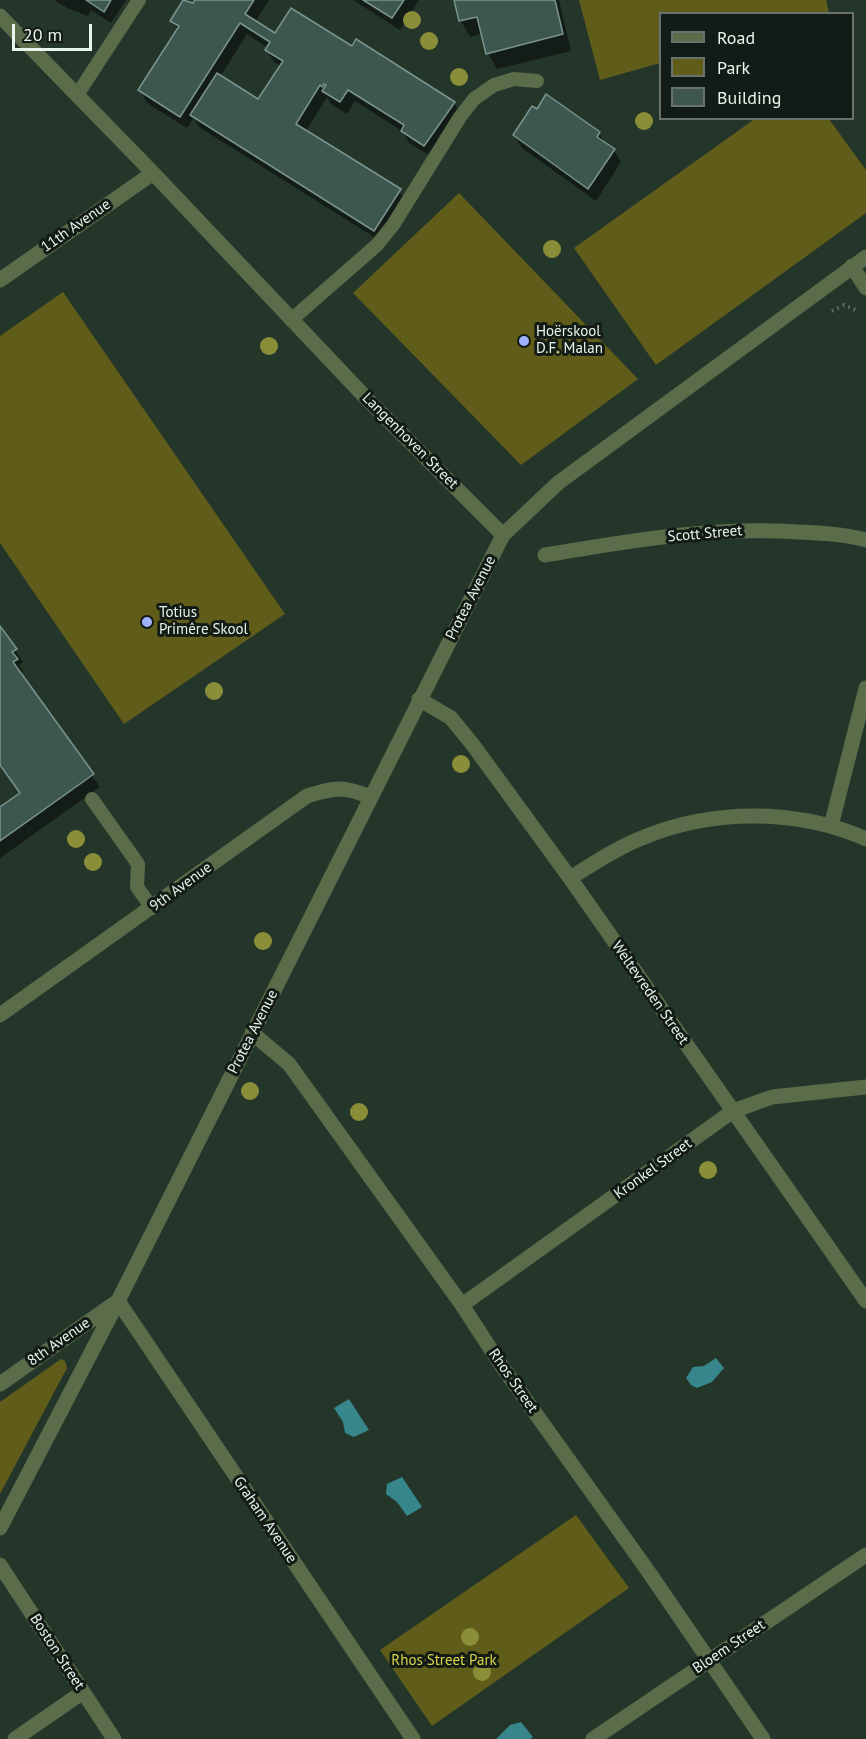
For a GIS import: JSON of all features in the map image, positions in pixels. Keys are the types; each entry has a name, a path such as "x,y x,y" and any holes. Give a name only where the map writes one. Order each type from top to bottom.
{"street":[{"name":"Langenhoven Street","path":"0,16 153,173 368,400 503,535"},
{"name":"11th Avenue","path":"0,280 153,173"},
{"path":"503,535 558,483 866,257"},
{"path":"852,266 866,288"},
{"name":"Scott Street","path":"545,555 642,539 757,529 844,535 866,540"},
{"name":"Protea Avenue","path":"0,1528 118,1301 503,535"},
{"path":"831,826 866,688"},
{"name":"Weltevreden Street","path":"419,699 451,718 464,733 570,878 866,1301"},
{"name":"9th Avenue","path":"0,1015 308,796 329,789 348,788 371,797"},
{"path":"570,878 614,850 643,837 705,820 736,816 768,816 831,826 866,839"},
{"name":"Rhos Street","path":"252,1033 289,1064 462,1305 501,1365 648,1571 763,1739"},
{"name":"Kronkel Street","path":"462,1305 733,1111 772,1097 866,1087"},
{"name":"8th Avenue","path":"0,1384 118,1301"},
{"name":"Graham Avenue","path":"118,1301 413,1739"},
{"name":"Bloem Street","path":"593,1739 866,1555"},
{"name":"Boston Street","path":"0,1565 114,1739"},
{"path":"15,1739 83,1692"}],"lane":[{"path":"77,95 139,0"},
{"path":"291,320 377,245 393,225 460,117 474,99 494,85 514,79 537,81"},
{"path":"92,799 138,864 137,886 153,908"}],"path":[{"path":"826,315 844,305 856,310"}],"green space":[{"path":"579,0 826,0 829,12 659,12 659,63 600,80"},
{"path":"753,120 830,120 866,170 866,213 656,365 574,248"},
{"path":"459,193 638,379 521,465 353,293"},
{"path":"63,292 285,614 124,724 0,543 0,336"},
{"path":"61,1359 65,1361 67,1368 0,1494 0,1402"},
{"name":"Rhos Street Park","path":"576,1515 629,1588 432,1726 380,1650"}],"water":[{"path":"716,1358 724,1368 712,1382 697,1388 691,1385 686,1378 693,1367 704,1366"},
{"path":"349,1399 369,1430 354,1437 345,1433 343,1422 334,1408"},
{"path":"402,1477 422,1507 407,1516 397,1502 386,1494 387,1484"},
{"path":"521,1722 533,1737 530,1739 496,1739 510,1725"}],"building":[{"path":"86,0 111,0 104,12"},
{"path":"183,0 193,3 195,0 254,0 245,14 275,33 291,8 352,46 356,39 455,102 424,146 401,131 404,125 348,90 340,102 322,91 326,85 322,87 320,85 296,124 401,189 374,231 190,115 217,73 258,99 283,61 265,50 270,42 240,23 180,117 138,90 179,26 170,21"},
{"path":"363,0 404,0 392,18"},
{"path":"454,0 555,0 563,34 486,54 477,17 459,21"},
{"path":"546,94 600,132 597,137 615,149 588,189 513,135 532,106 537,109"},
{"path":"0,626 17,649 12,652 18,659 13,662 94,774 0,841 0,807 20,793 0,765"}],"place":[{"name":"Hoërskool D.F. Malan","path":"524,341"},
{"name":"Totius Primêre Skool","path":"147,622"}]}
